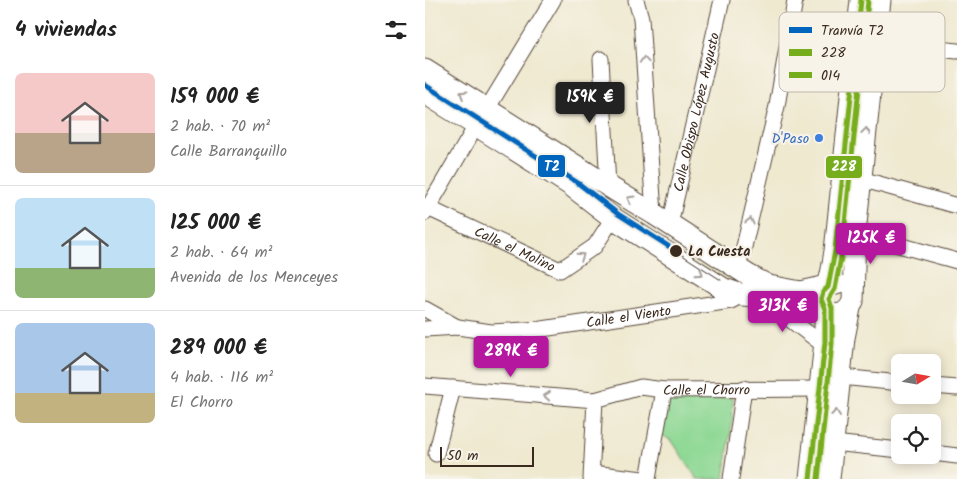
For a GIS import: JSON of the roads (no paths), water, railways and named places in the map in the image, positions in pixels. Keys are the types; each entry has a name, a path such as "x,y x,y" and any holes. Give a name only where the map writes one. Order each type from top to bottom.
{"main road":[{"path":"425,70 481,118 613,218 724,289 747,284 801,292 841,284 845,286 851,301"},
{"path":"810,479 825,346 825,309 821,299 827,287 835,251 851,92"},
{"path":"829,479 844,338 851,301 855,233 871,92"},
{"path":"425,93 481,118 608,186 662,219 747,284 838,315 843,314 851,301"}],"street":[{"path":"426,210 553,0"},
{"path":"636,0 641,18 662,219"},
{"name":"Calle Obispo López Augusto","path":"662,219 722,0"},
{"path":"601,59 608,186"},
{"path":"779,92 743,251 747,284 825,346"},
{"path":"861,179 957,206"},
{"name":"Calle el Molino","path":"426,210 560,270 595,246 613,218"},
{"path":"855,233 957,261"},
{"name":"Calle el Viento","path":"425,329 459,327 491,332 542,329 731,301 747,284"},
{"path":"425,309 459,327"},
{"path":"841,377 891,381"},
{"path":"425,386 595,400 591,476 643,479"},
{"name":"Calle el Chorro","path":"595,400 641,387 665,390 820,389"},
{"path":"941,387 957,388"},
{"path":"437,454 453,388"},
{"path":"731,479 744,388"},
{"path":"647,479 665,390"},
{"path":"833,443 891,449"},
{"path":"941,454 957,456"}],"tram line":[{"name":"T2","path":"425,85 578,183 618,214 676,251"},
{"path":"676,251 721,280"}],"place":[{"name":"D'Paso","path":"819,138"},
{"name":"La Cuesta","path":"676,251"}]}
